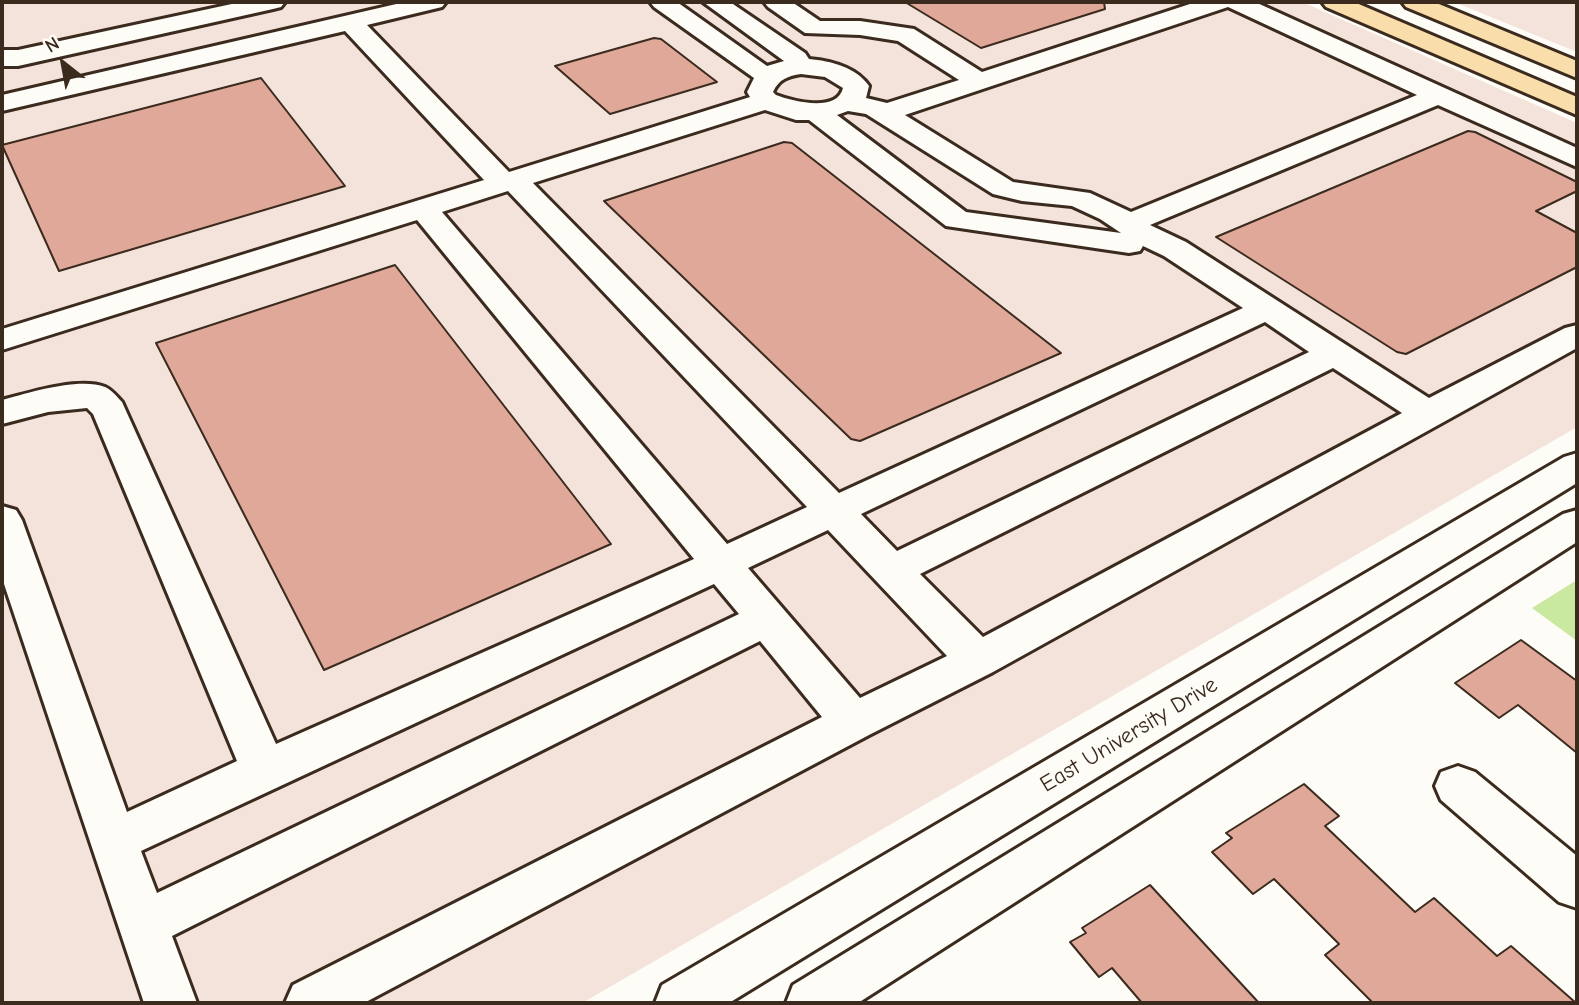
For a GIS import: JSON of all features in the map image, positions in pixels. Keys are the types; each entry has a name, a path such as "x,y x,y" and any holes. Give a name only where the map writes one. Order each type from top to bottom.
{"main road":[{"path":"1334,2 1577,107"},
{"path":"1414,2 1577,70"}],"street":[{"path":"2,45 10,40 185,2"},
{"path":"2,58 18,58 273,2"},
{"path":"2,103 434,2"},
{"path":"662,2 758,71 779,108 816,113 848,103 873,107 1003,188 1020,194 1079,199 1175,250 1429,414"},
{"path":"715,2 796,58 800,67"},
{"path":"776,2 814,28 860,28 905,34 979,81"},
{"path":"884,113 1219,2"},
{"path":"1236,2 1577,159"},
{"path":"350,22 978,660"},
{"path":"3,337 508,182 768,88 800,67 827,69 849,77 856,86 855,95 848,103"},
{"path":"1133,227 1440,95"},
{"path":"816,113 957,220 1129,244 1133,227"},
{"path":"423,208 853,722"},
{"path":"113,841 720,564 1267,309"},
{"path":"312,1003 853,722 978,660 1577,335"},
{"path":"892,571 1335,354"},
{"path":"2,412 39,400 65,396 96,396 109,410 264,770"},
{"name":"East University Drive","path":"681,1003 1577,466"},
{"path":"2,520 170,1003"},
{"path":"812,1003 1577,524"},
{"path":"143,925 767,619"},
{"path":"1458,786 1577,886"}],"shaded area":[{"path":"2,2 1302,2 1577,123 1577,427 582,1003 2,1003"},
{"path":"1454,2 1577,2 1577,52"}],"green space":[{"path":"1577,580 1577,641 1532,608"}],"building":[{"path":"905,2 1104,2 1105,9 981,48"},
{"path":"654,38 661,39 717,82 610,114 555,66"},
{"path":"261,78 345,186 59,271 2,145"},
{"path":"1468,131 1577,182 1577,191 1536,211 1577,233 1577,267 1406,354 1397,352 1216,237"},
{"path":"784,142 792,143 1061,353 860,441 851,439 604,201"},
{"path":"395,265 611,544 324,670 156,343"},
{"path":"1521,640 1577,681 1577,753 1518,705 1499,718 1455,683"},
{"path":"1304,784 1339,816 1325,826 1415,912 1434,898 1497,956 1511,946 1576,1003 1373,1003 1325,955 1339,944 1274,879 1253,894 1212,852 1232,838 1226,833"},
{"path":"1150,885 1259,1003 1142,1003 1112,968 1099,977 1070,942 1086,933 1082,928"}]}
